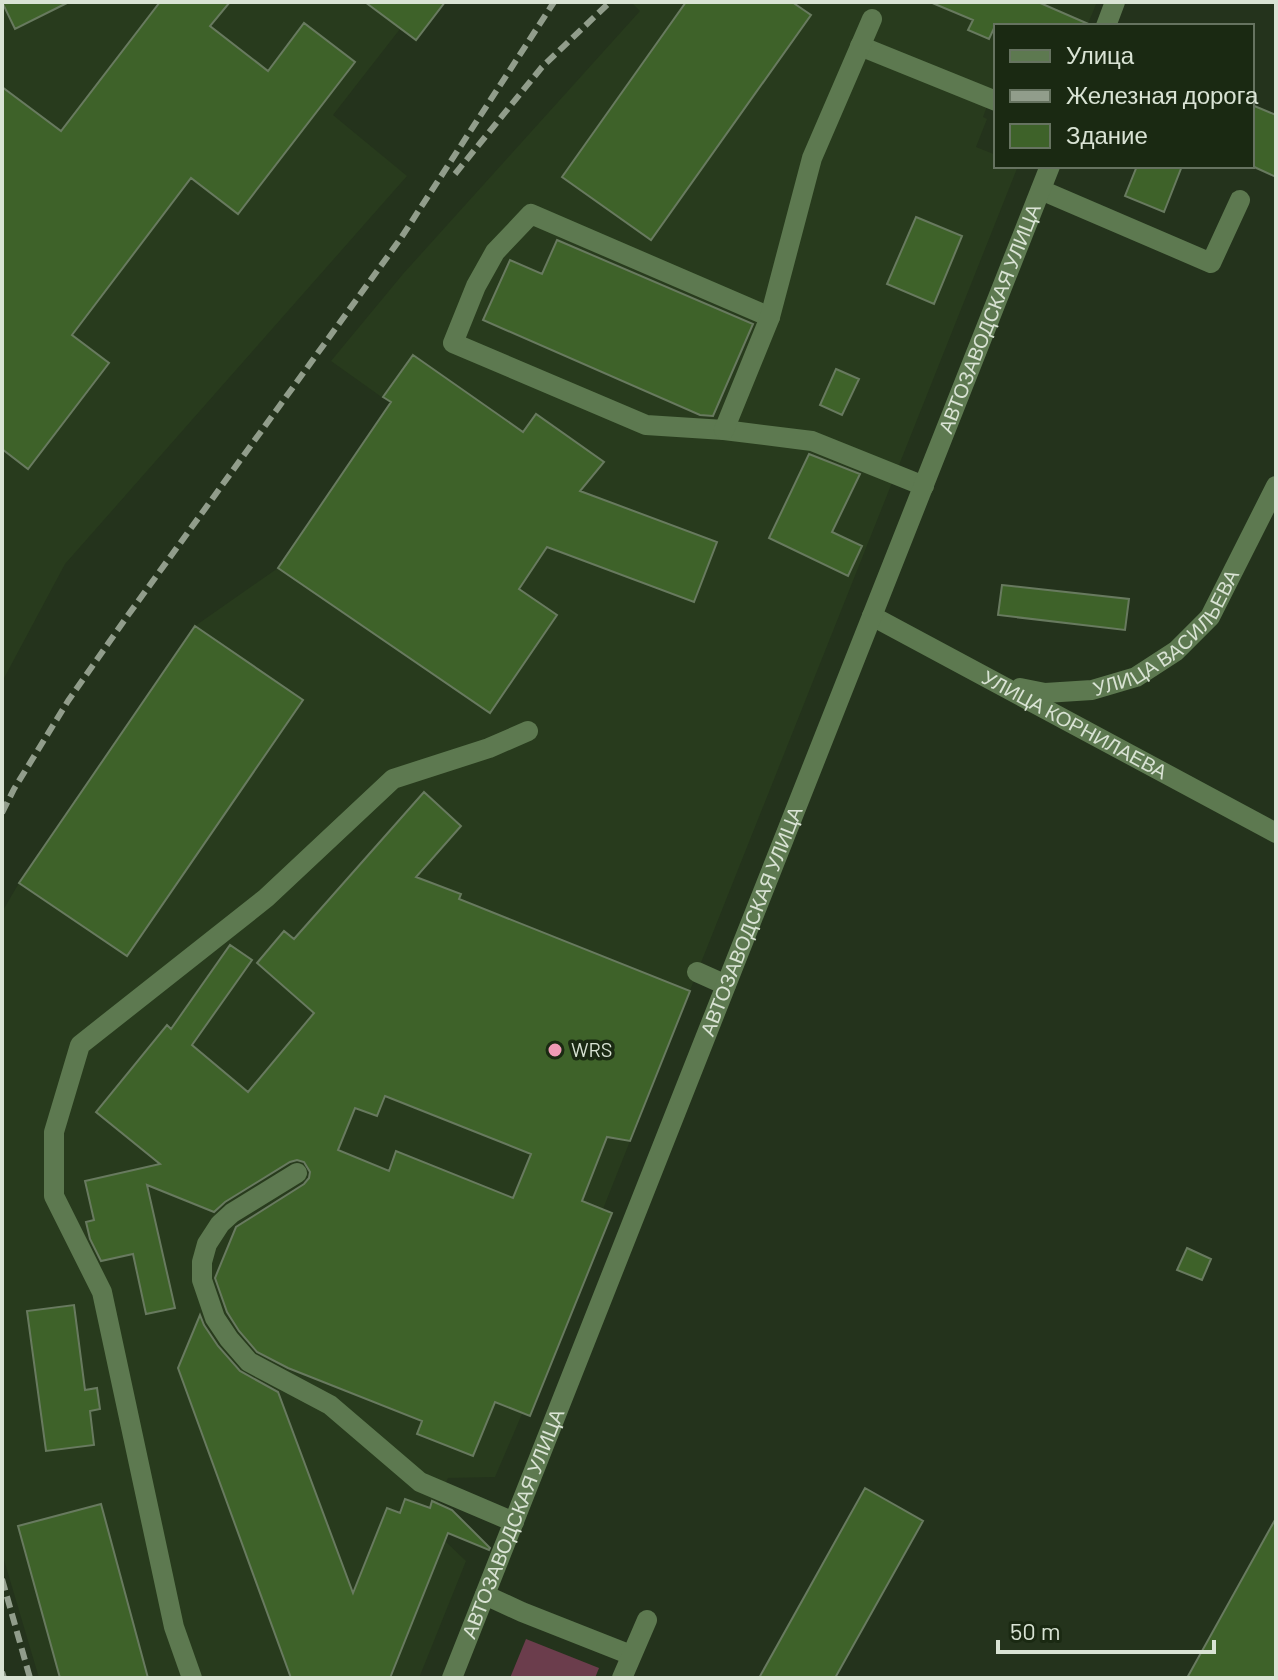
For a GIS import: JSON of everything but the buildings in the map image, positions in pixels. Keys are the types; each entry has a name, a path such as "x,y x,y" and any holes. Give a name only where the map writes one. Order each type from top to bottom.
{"street":[{"path":"1107,24 1115,2"},
{"path":"724,430 770,317 812,158 872,19"},
{"path":"860,46 994,100"},
{"name":"АВТОЗАВОДСКАЯ УЛИЦА","path":"452,1678 1049,168"},
{"path":"1041,190 1211,263 1240,200"},
{"path":"770,317 531,214 495,252 476,286 453,343 646,425 724,430 812,441 924,486"},
{"name":"УЛИЦА ВАСИЛЬЕВА","path":"1000,684 1045,693 1092,690 1136,677 1176,651 1210,617 1276,486"},
{"name":"УЛИЦА КОРНИЛАЕВА","path":"872,616 1276,833"},
{"path":"192,1678 174,1627 102,1292 54,1196 54,1132 80,1045 266,898 393,779 489,748 528,731"},
{"path":"697,972 726,985"},
{"path":"297,1173 232,1213 220,1224 207,1244 202,1262 202,1280 215,1318 249,1362 330,1405 420,1482 514,1522"},
{"path":"485,1595 631,1655"},
{"path":"622,1678 647,1620"}],"shaded area":[{"path":"2,2 445,2 416,40 400,29 333,115 407,176 65,564 2,682"},
{"path":"631,2 1097,2 1088,24 994,24 994,88 976,147 994,154 994,168 1017,168 603,1209 612,1213 530,1416 522,1414 495,1477 448,1478 441,1492 438,1502 449,1507 462,1520 456,1536 448,1533 445,1541 466,1561 419,1678 39,1678 2,1553 2,912 195,626 278,568 390,403 331,361 403,274 640,11"},
{"path":"526,1639 599,1668 595,1678 510,1678"}],"railway":[{"path":"2,813 68,701 401,238 554,2"},
{"path":"455,174 542,67 610,2"},
{"path":"2,1579 30,1678"},
{"path":"2,1672 4,1678"}],"place":[{"name":"WRS","path":"555,1050"}]}
